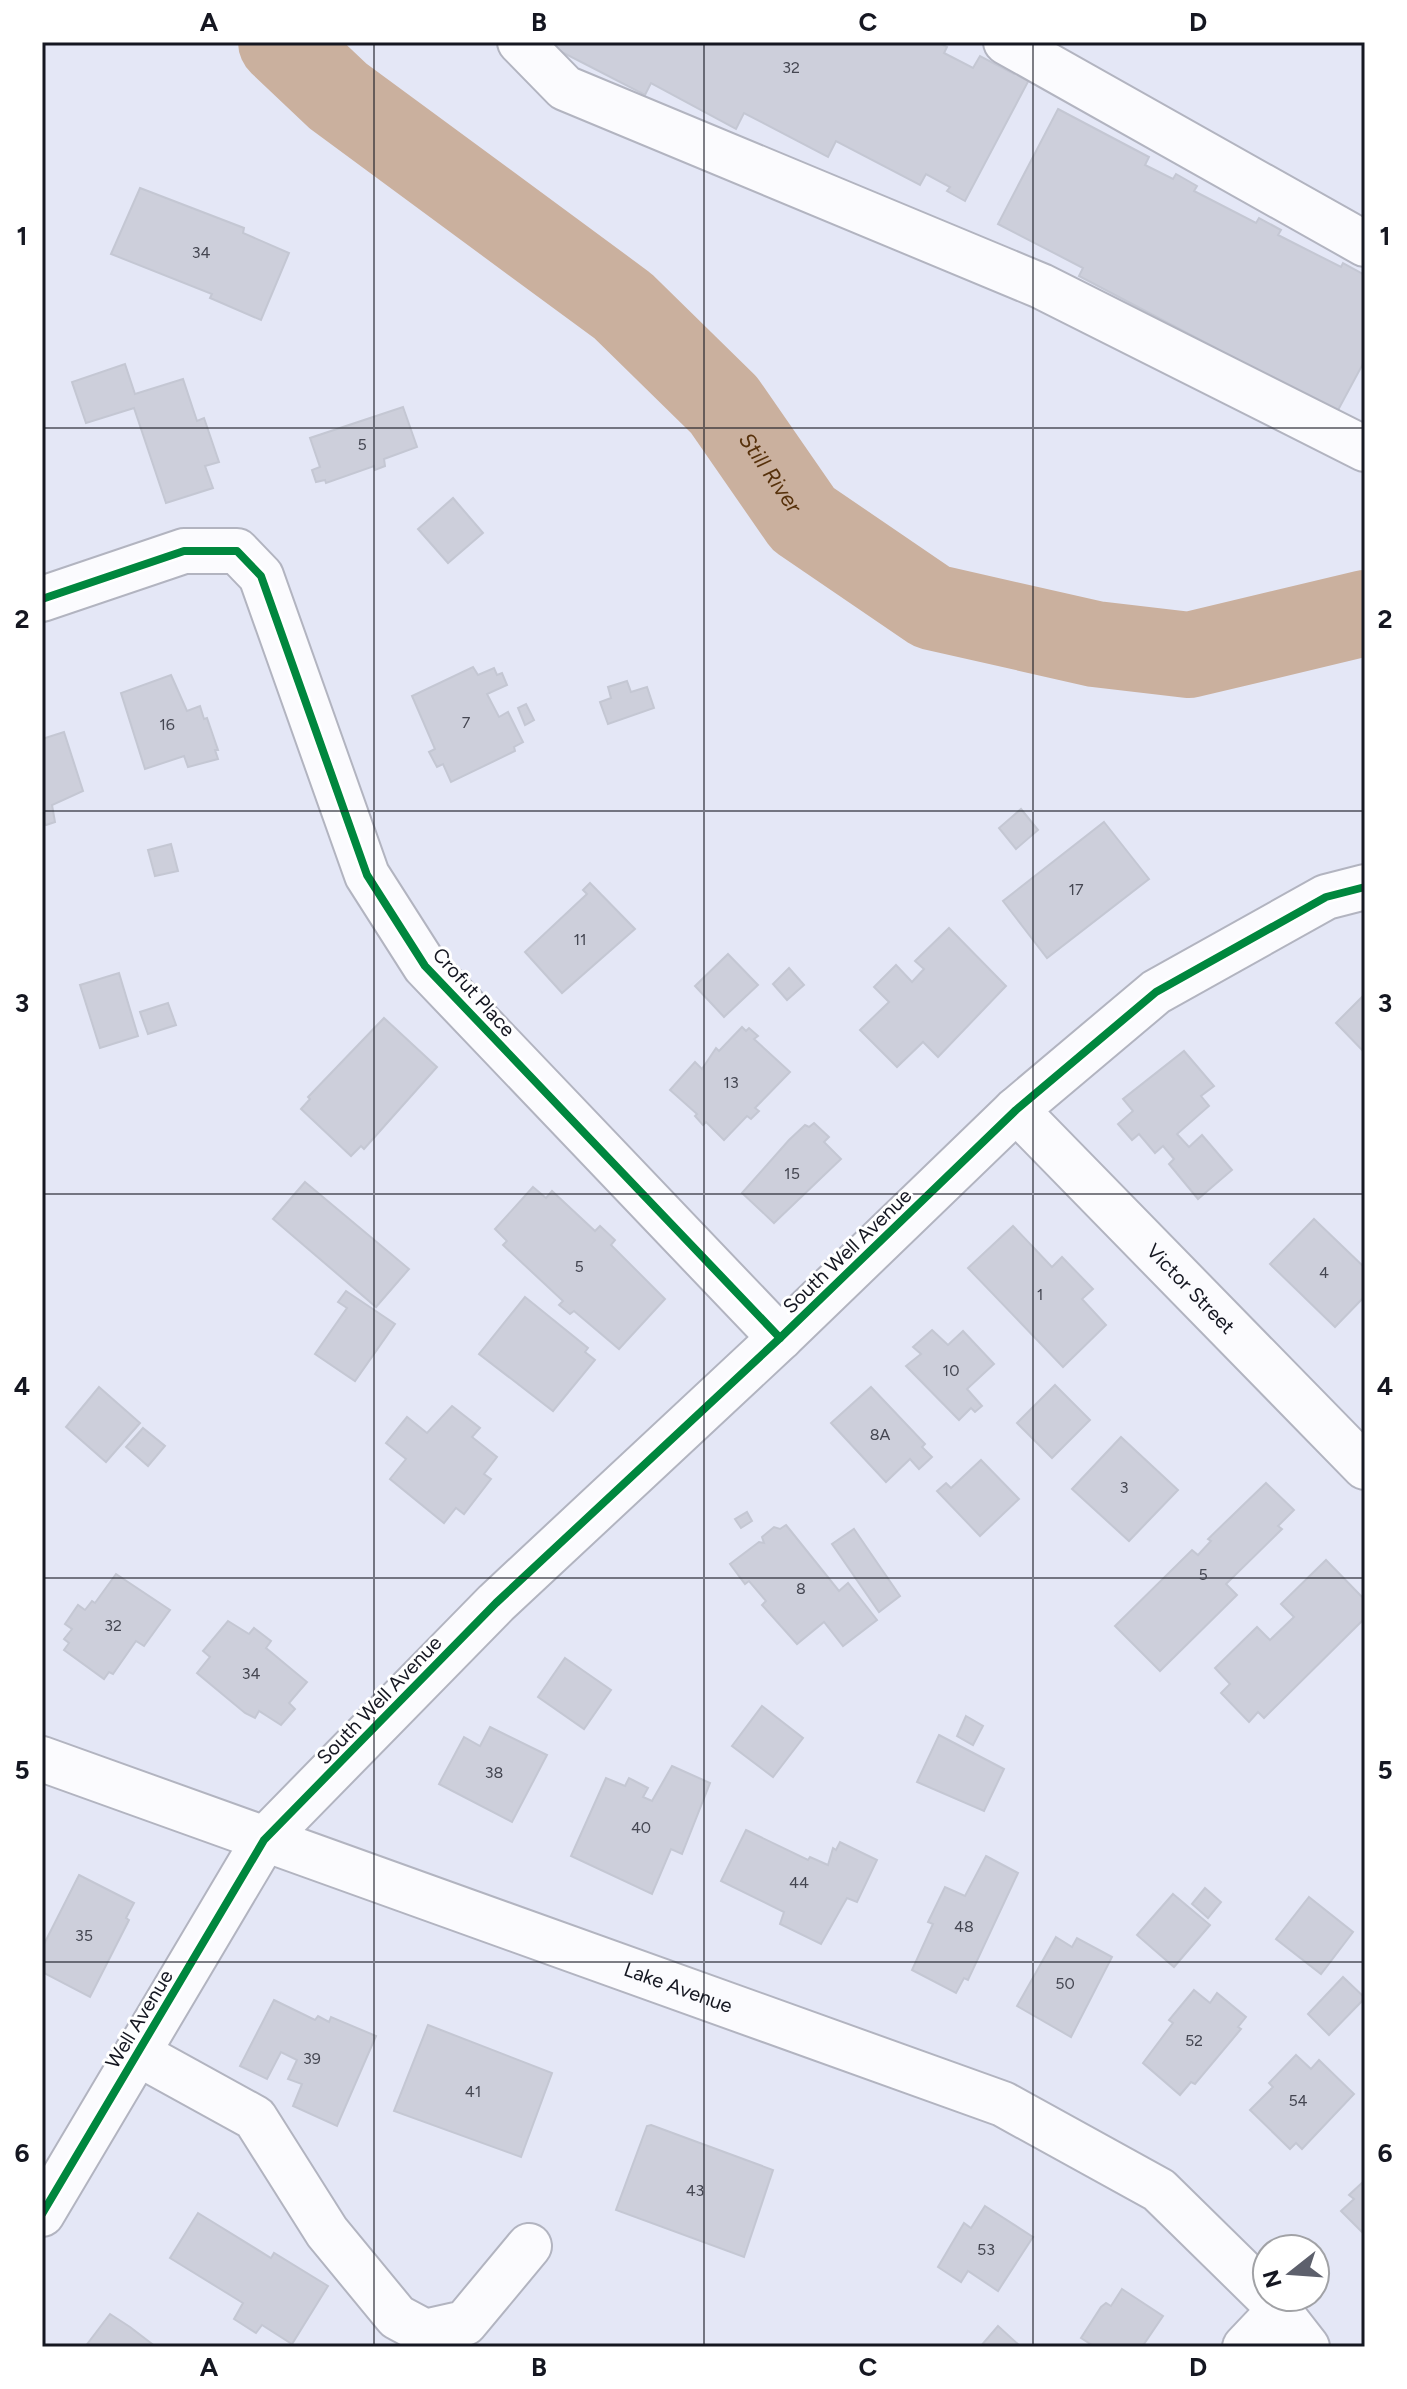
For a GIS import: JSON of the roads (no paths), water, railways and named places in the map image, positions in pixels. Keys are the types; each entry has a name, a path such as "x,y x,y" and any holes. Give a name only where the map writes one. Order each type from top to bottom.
{"street":[{"path":"520,42 565,88 1041,286 1365,449"},
{"path":"1006,42 1365,244"},
{"name":"Crofut Place","path":"42,599 184,551 237,551 261,576 367,875 425,966 780,1338"},
{"name":"South Well Avenue","path":"264,1840 496,1603 780,1338 1016,1110 1156,992 1326,897 1365,887"},
{"name":"Victor Street","path":"1016,1110 1365,1467"},
{"name":"Lake Avenue","path":"42,1759 1003,2104 1159,2190 1251,2280"},
{"name":"Well Avenue","path":"42,2214 264,1840"},
{"path":"137,2053 255,2118 327,2232 397,2317 425,2332 465,2323 529,2246"},
{"path":"1245,2347 1265,2313"},
{"name":"Lake Avenue","path":"1281,2313 1307,2347"}],"waterway":[{"name":"Still River","path":"281,42 338,96 623,306 724,405 803,519 932,607 1095,644 1189,655 1365,613"}]}
